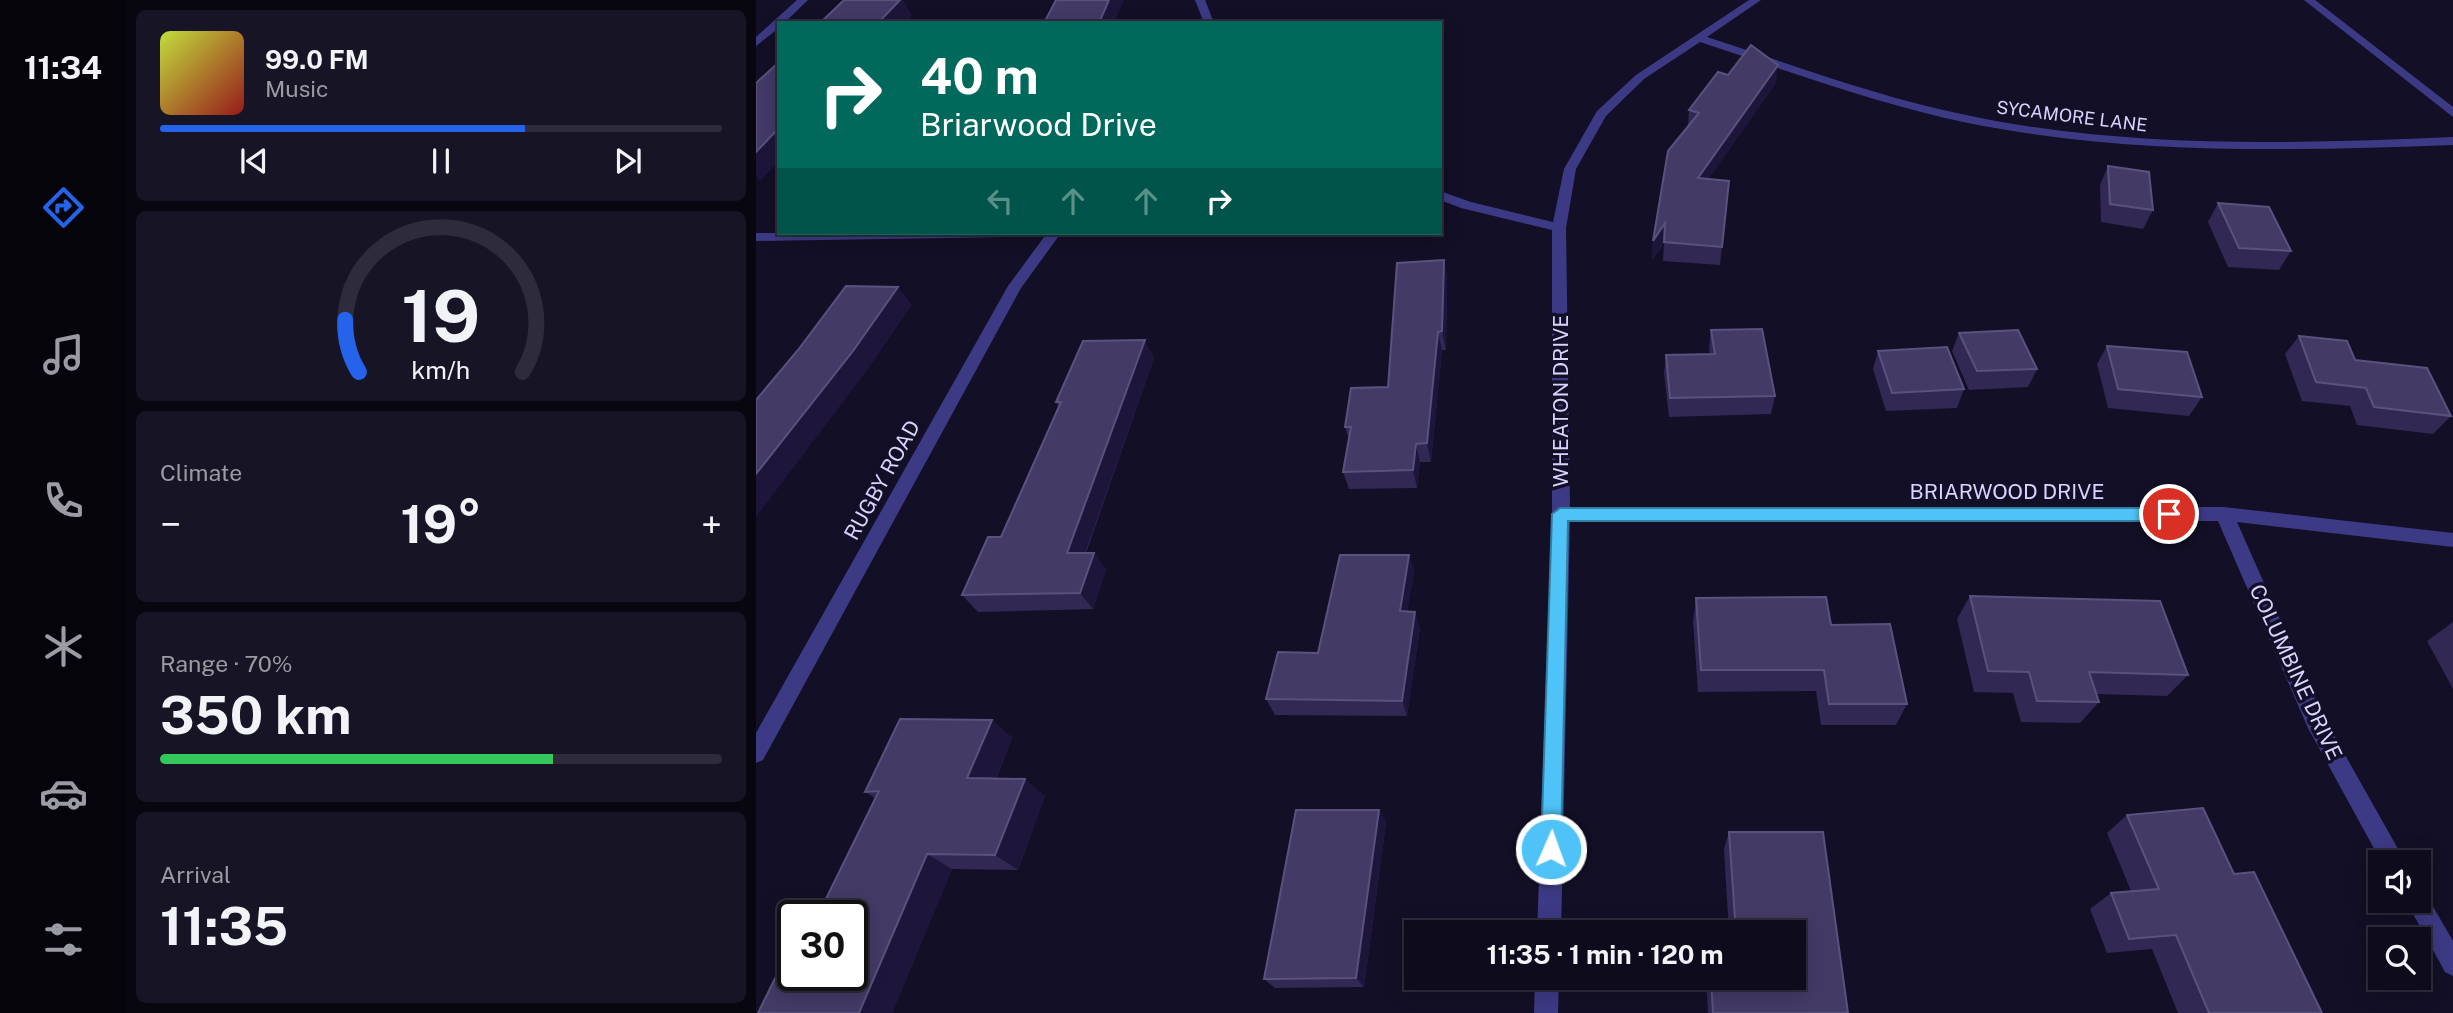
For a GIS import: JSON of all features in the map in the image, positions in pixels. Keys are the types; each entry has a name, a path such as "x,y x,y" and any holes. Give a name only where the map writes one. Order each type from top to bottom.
{"street":[{"path":"780,21 803,0"},
{"path":"1199,0 1208,21"},
{"name":"WHEATON DRIVE","path":"1549,920 1560,514 1559,228 1570,169 1601,114 1640,77 1756,0"},
{"path":"2309,0 2453,113"},
{"path":"756,43 777,24"},
{"name":"SYCAMORE LANE","path":"1698,38 1919,107 2050,133 2188,146 2295,148 2453,141"},
{"path":"1442,196 1466,205 1559,228"},
{"path":"756,237 882,235"},
{"name":"RUGBY ROAD","path":"756,753 1015,286 1053,235"},
{"name":"BRIARWOOD DRIVE","path":"1560,514 2224,514 2453,540"},
{"name":"COLUMBINE DRIVE","path":"2224,514 2315,721 2388,850"},
{"path":"2424,913 2453,964"},
{"path":"1546,1013 1547,990"}],"building":[{"path":"844,0 900,0 880,21 822,21"},
{"path":"1056,0 1109,0 1100,21 1045,21"},
{"path":"1751,45 1778,65 1698,178 1729,181 1722,247 1664,242 1665,223 1653,241 1668,151 1699,113 1689,110 1718,72 1728,75"},
{"path":"777,64 777,130 756,152 756,83"},
{"path":"2108,166 2149,172 2153,210 2110,204"},
{"path":"2218,203 2269,207 2291,251 2239,248"},
{"path":"1444,260 1442,331 1438,332 1427,443 1416,444 1413,470 1343,472 1351,427 1345,427 1351,388 1388,387 1397,263"},
{"path":"846,286 898,287 853,351 756,474 756,400"},
{"path":"1762,329 1775,396 1670,398 1666,355 1715,354 1711,330"},
{"path":"2018,330 2037,369 1977,371 1959,333"},
{"path":"2299,336 2347,341 2355,360 2427,368 2451,416 2374,407 2366,388 2316,382"},
{"path":"1145,340 1067,553 1094,553 1080,593 962,595 988,537 1001,537 1061,402 1056,402 1083,341"},
{"path":"2107,346 2187,352 2202,397 2118,389"},
{"path":"1947,347 1964,389 1892,393 1878,351"},
{"path":"1340,555 1409,555 1400,611 1415,612 1402,701 1266,699 1278,652 1318,653"},
{"path":"1970,596 2160,601 2188,675 2089,672 2099,702 2037,701 2029,672 1988,671"},
{"path":"1826,597 1831,625 1890,624 1907,704 1829,704 1824,670 1701,670 1696,598"},
{"path":"900,719 992,720 967,778 1025,779 995,855 927,854 859,1013 758,1013 777,974 777,991 868,991 868,900 825,900 879,791 865,792"},
{"path":"2203,808 2234,874 2254,872 2322,1013 2209,1013 2176,935 2129,939 2111,893 2159,889 2127,815"},
{"path":"1296,810 1379,810 1356,978 1264,979"},
{"path":"1729,832 1823,832 1848,1013 1713,1013 1712,990 1806,990 1806,920 1735,920"}],"route":[{"path":"1551,849 1560,514 2169,514"}]}
